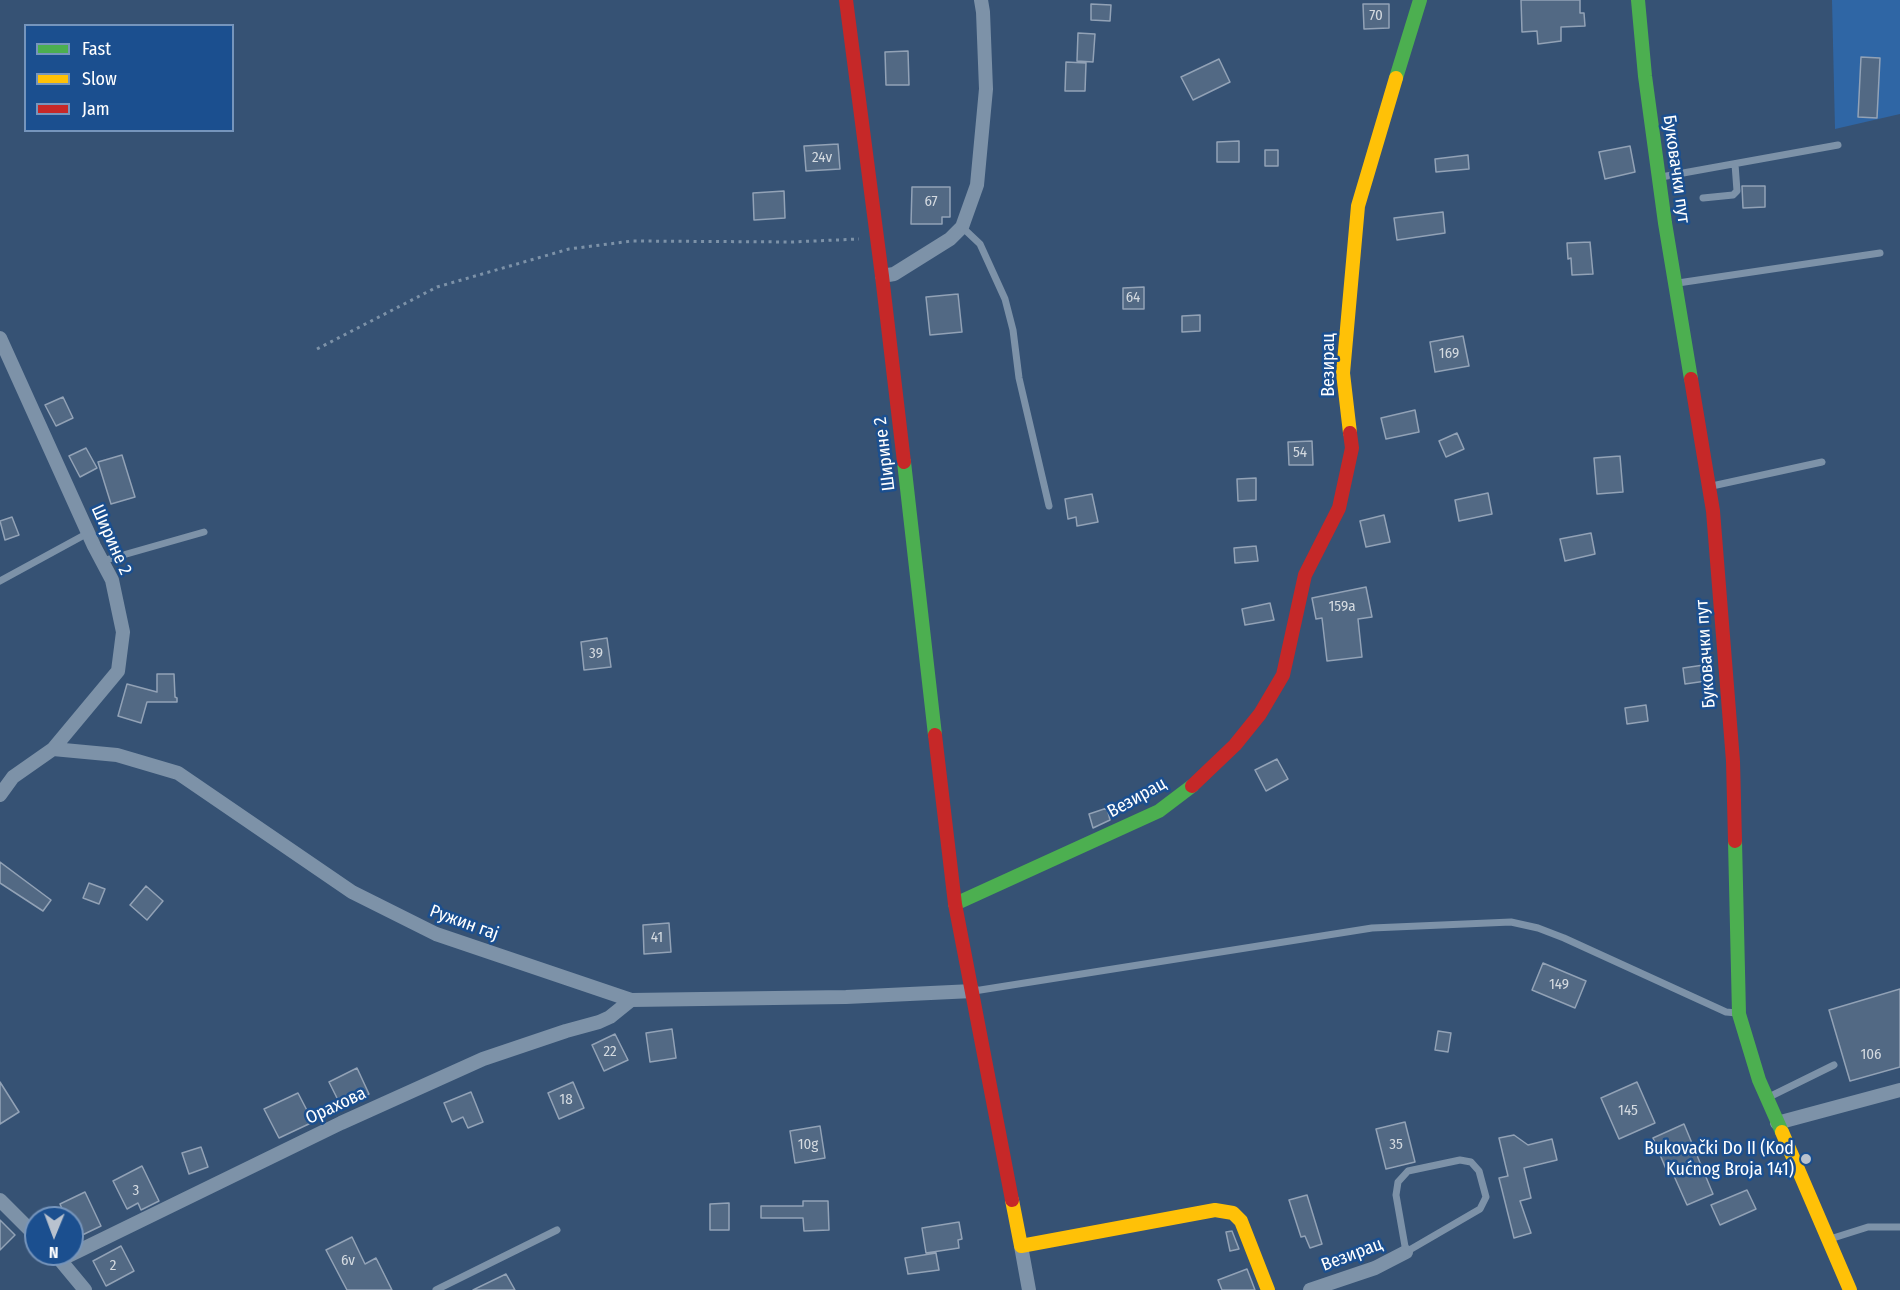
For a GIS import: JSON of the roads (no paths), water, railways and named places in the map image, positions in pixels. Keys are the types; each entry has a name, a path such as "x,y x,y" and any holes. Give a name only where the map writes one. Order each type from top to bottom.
{"street":[{"name":"Ширине 2","path":"846,0 882,276 955,904"},
{"path":"882,276 894,274 950,239 962,227 977,185 986,89 981,0"},
{"name":"Везирац","path":"955,904 1159,811 1200,780 1235,745 1260,714 1283,675 1305,575 1339,508 1352,448 1343,373 1358,206 1420,0"},
{"name":"Буковачки пут","path":"1638,0 1658,178 1709,486 1733,761 1739,1014 1749,1053 1766,1098 1850,1290"},
{"name":"Ширине 2","path":"0,338 112,580 123,632 118,671 53,749"},
{"path":"0,795 13,777 53,749"},
{"name":"Ружин гај","path":"53,749 117,756 178,773 363,897 436,934 631,1000 916,995 973,991"},
{"path":"955,904 1029,1290"},
{"name":"Орахова","path":"84,1244 351,1118 483,1059 599,1022 610,1017 631,1000"},
{"path":"1777,1123 1900,1090"},
{"path":"0,1200 24,1224"},
{"path":"1021,1246 1215,1210 1233,1213 1241,1221 1268,1290"},
{"name":"Везирац","path":"1310,1290 1375,1268 1406,1252"},
{"path":"65,1266 85,1290"}],"lane":[{"path":"1658,178 1838,145"},
{"path":"1703,198 1733,195 1737,191 1735,164"},
{"path":"962,227 980,244 1005,299 1013,330 1019,378 1049,506"},
{"path":"1675,284 1880,253"},
{"path":"1709,486 1822,462"},
{"path":"0,581 88,532"},
{"path":"102,561 204,532"},
{"path":"973,991 1372,928 1511,922 1538,928 1726,1012 1739,1014"},
{"path":"1766,1098 1834,1065"},
{"path":"1460,1160 1471,1161 1479,1170 1486,1197 1480,1209 1406,1252 1396,1195 1398,1182 1403,1175 1408,1171 1460,1160"},
{"path":"1828,1239 1868,1227 1900,1227"},
{"path":"436,1290 557,1230"}],"place":[{"name":"Bukovački Do II (Kod Kućnog Broja 141)","path":"1806,1159"}]}
